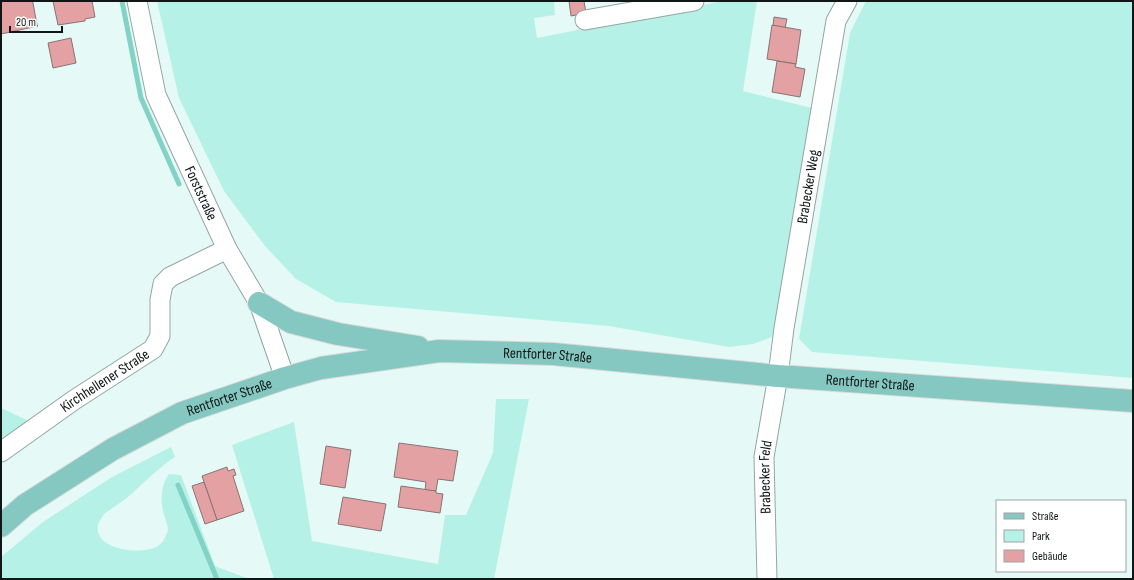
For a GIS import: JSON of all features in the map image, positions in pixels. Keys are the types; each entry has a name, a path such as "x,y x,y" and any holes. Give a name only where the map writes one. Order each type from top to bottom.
{"main road":[{"path":"259,303 291,322 305,326 338,334 439,351"},
{"name":"Rentforter Straße","path":"1,526 25,505 121,444 182,413 285,378 321,368 439,351 553,354 778,376 1133,401"}],"street":[{"name":"Forststraße","path":"137,1 156,95 227,249 259,303 285,378"},
{"path":"585,20 694,1"},
{"name":"Brabecker Weg","path":"778,376 784,328 836,22 847,1"},
{"name":"Kirchhellener Straße","path":"1,452 74,400 153,350 160,336 160,300 163,284 170,277 227,249"},
{"name":"Brabecker Feld","path":"767,579 764,457 778,376"}],"green space":[{"path":"157,1 554,1 555,15 534,18 537,38 723,1 757,1 743,91 812,108 778,318 772,337 753,344 729,347 609,326 336,302 296,279 265,246 224,191 179,98"},
{"path":"866,1 1133,1 1133,378 812,352 799,339 850,33"},
{"path":"496,399 529,399 494,579 274,579 232,445 294,422 312,541 438,564 445,515 466,515 493,453"},
{"path":"1,408 31,422 1,445"},
{"path":"171,447 175,457 126,498 104,514 98,525 98,533 103,540 110,545 130,550 149,549 161,544 168,530 163,513 162,490 169,474 181,475 215,566 249,579 1,579 1,557 43,522 112,477"}],"building":[{"path":"32,1 38,26 1,34 1,2"},
{"path":"53,1 92,1 95,17 85,19 85,21 58,25"},
{"path":"569,1 584,1 586,13 571,16"},
{"path":"774,17 787,19 785,28 773,26"},
{"path":"772,25 801,30 796,64 767,59"},
{"path":"71,38 76,63 53,68 48,43"},
{"path":"777,61 796,64 795,67 805,69 800,97 772,92"},
{"path":"399,443 458,451 453,481 438,479 436,491 425,490 426,482 394,477"},
{"path":"326,446 351,450 345,488 320,484"},
{"path":"227,467 228,471 234,469 236,475 233,476 244,511 217,520 202,476"},
{"path":"204,482 217,520 205,524 192,486"},
{"path":"401,486 436,491 436,493 443,494 440,513 398,507"},
{"path":"343,497 386,504 381,531 338,524"}],"waterway":[{"path":"122,1 141,98 179,184"},
{"path":"178,485 217,579"}]}
